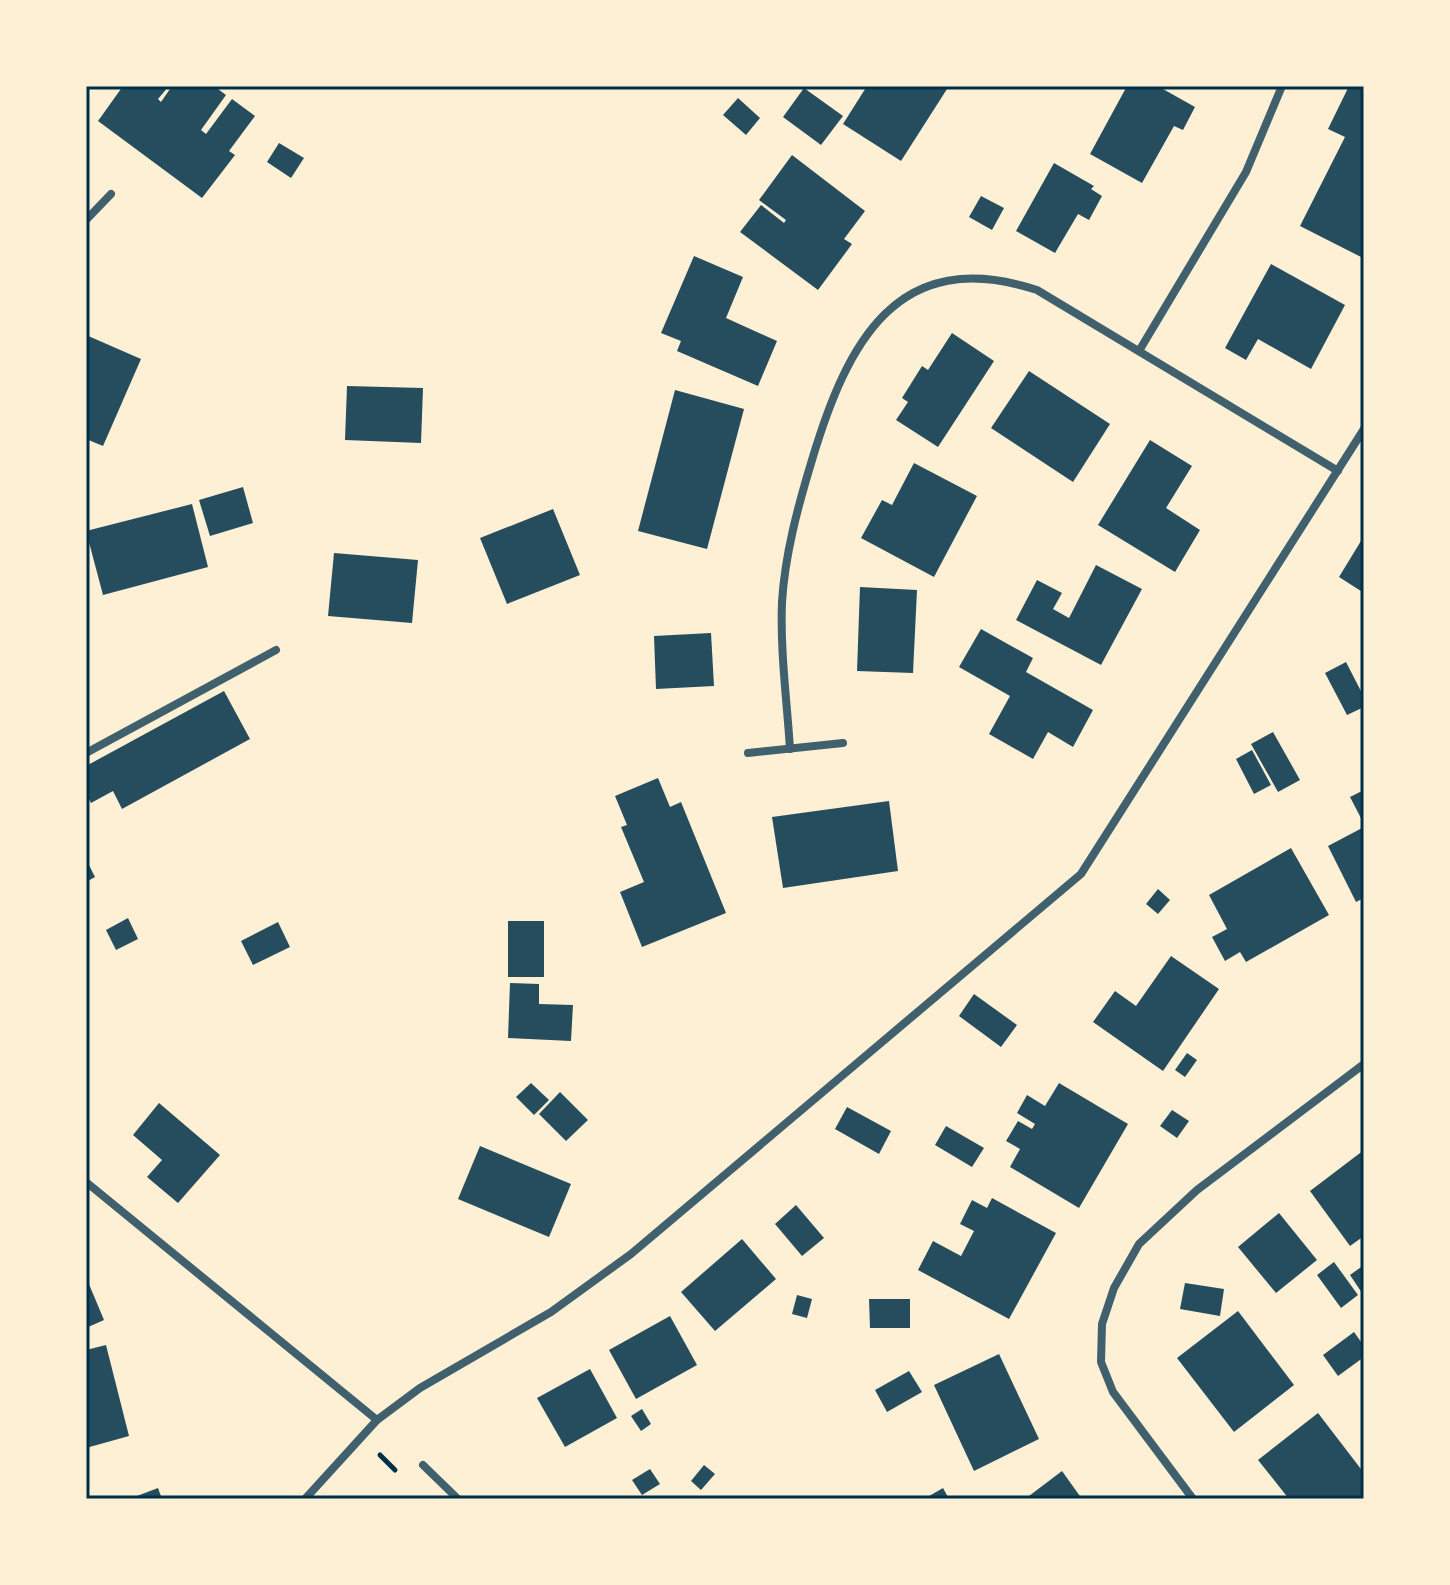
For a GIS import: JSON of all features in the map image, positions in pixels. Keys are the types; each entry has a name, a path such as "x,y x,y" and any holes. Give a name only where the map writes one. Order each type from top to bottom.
{"street":[{"path":"1139,351 1246,172 1282,86"},
{"path":"86,220 111,194"},
{"path":"790,749 782,602 795,517 830,402 850,358 883,316 917,290 958,277 1003,279 1037,290 1338,471"},
{"path":"305,1499 377,1420 420,1388 551,1312 631,1254 1081,874 1364,429"},
{"path":"86,753 276,650"},
{"path":"748,753 843,743"},
{"path":"1193,1499 1113,1392 1101,1362 1102,1324 1114,1288 1139,1244 1197,1190 1364,1064"},
{"path":"86,1182 377,1420"},
{"path":"423,1465 458,1499"}],"building":[{"path":"123,86 169,86 158,99 161,102 172,86 214,86 226,95 201,130 206,134 232,99 255,116 229,151 235,155 202,198 98,121"},
{"path":"867,86 941,86 947,89 901,161 843,124"},
{"path":"1127,86 1163,89 1195,107 1183,130 1174,126 1142,183 1090,154"},
{"path":"1349,86 1364,86 1363,258 1300,226 1345,137 1328,129"},
{"path":"804,88 843,116 821,145 783,117"},
{"path":"738,98 760,118 746,135 723,115"},
{"path":"279,143 304,158 291,178 267,162"},
{"path":"792,155 865,211 844,239 852,244 818,290 740,232 761,205 784,223 786,220 759,200"},
{"path":"1054,163 1094,186 1091,189 1102,196 1089,220 1078,214 1055,253 1016,231"},
{"path":"981,196 1004,208 992,230 969,217"},
{"path":"694,256 743,277 726,318 777,341 758,386 677,351 681,341 661,333"},
{"path":"1271,264 1345,305 1311,369 1258,339 1246,360 1225,348"},
{"path":"952,333 994,361 938,447 896,420 908,402 902,398 922,366 928,370"},
{"path":"86,335 141,359 103,446 86,439"},
{"path":"1029,371 1110,424 1073,482 991,428"},
{"path":"347,386 423,388 421,443 345,440"},
{"path":"675,390 744,409 707,549 638,531"},
{"path":"1150,440 1192,466 1166,508 1200,530 1175,572 1098,525"},
{"path":"914,463 977,496 934,577 861,538 882,500 892,505"},
{"path":"243,487 253,523 210,536 199,500"},
{"path":"192,504 208,567 103,595 86,531"},
{"path":"553,509 580,575 507,604 480,538"},
{"path":"1364,536 1364,593 1339,577"},
{"path":"334,553 418,560 412,623 328,616"},
{"path":"1096,565 1142,589 1101,665 1016,620 1037,580 1062,593 1053,609 1069,618"},
{"path":"860,587 917,590 913,673 857,671"},
{"path":"981,629 1033,658 1026,672 1093,710 1073,747 1048,732 1033,759 989,734 1010,696 959,667"},
{"path":"711,633 714,686 656,689 654,636"},
{"path":"1346,662 1364,697 1364,707 1347,715 1325,673"},
{"path":"224,691 250,739 122,809 113,791 91,803 86,793 86,766"},
{"path":"1273,732 1300,780 1278,792 1251,744"},
{"path":"1252,750 1271,785 1254,794 1236,759"},
{"path":"658,778 670,807 681,802 726,913 642,947 620,892 644,882 621,827 627,825 615,796"},
{"path":"1364,790 1364,824 1350,797"},
{"path":"889,801 898,871 783,888 772,817"},
{"path":"1364,827 1364,898 1356,902 1328,846"},
{"path":"1291,848 1329,915 1246,962 1240,952 1225,961 1212,937 1227,929 1209,895"},
{"path":"86,859 95,877 86,882"},
{"path":"1158,889 1170,900 1158,914 1146,904"},
{"path":"128,918 138,939 116,950 106,930"},
{"path":"508,921 544,921 544,977 508,977"},
{"path":"278,922 290,947 253,965 241,941"},
{"path":"1171,956 1219,989 1163,1071 1093,1022 1115,991 1136,1006"},
{"path":"510,983 539,984 539,1004 573,1005 571,1041 508,1038"},
{"path":"974,994 1017,1025 1001,1047 959,1016"},
{"path":"1187,1053 1197,1060 1185,1077 1175,1070"},
{"path":"531,1083 549,1100 534,1115 516,1097"},
{"path":"1059,1083 1128,1124 1079,1208 1010,1167 1020,1149 1006,1141 1018,1121 1032,1129 1035,1124 1017,1113 1027,1095 1045,1106"},
{"path":"560,1092 588,1120 566,1141 539,1114"},
{"path":"159,1103 220,1155 178,1203 147,1177 162,1160 133,1135"},
{"path":"847,1107 891,1131 879,1154 835,1129"},
{"path":"1172,1110 1189,1121 1177,1138 1160,1126"},
{"path":"946,1126 984,1148 972,1167 935,1145"},
{"path":"480,1146 571,1184 549,1237 458,1199"},
{"path":"1364,1150 1364,1236 1350,1246 1310,1191"},
{"path":"992,1198 1056,1233 1009,1319 918,1270 933,1241 961,1256 974,1231 960,1224 972,1200 987,1208"},
{"path":"796,1205 824,1238 802,1256 775,1224"},
{"path":"1279,1213 1317,1260 1276,1293 1238,1247"},
{"path":"742,1239 776,1279 715,1331 681,1292"},
{"path":"1334,1262 1358,1295 1341,1308 1317,1275"},
{"path":"1364,1265 1364,1296 1350,1275"},
{"path":"86,1277 104,1320 86,1328"},
{"path":"1185,1283 1224,1289 1220,1316 1180,1309"},
{"path":"797,1295 812,1299 807,1318 792,1314"},
{"path":"869,1299 910,1299 910,1328 870,1328"},
{"path":"1238,1311 1294,1385 1234,1432 1177,1358"},
{"path":"670,1316 697,1365 636,1399 609,1350"},
{"path":"1354,1332 1364,1346 1364,1357 1338,1376 1323,1355"},
{"path":"106,1345 129,1436 86,1448 86,1350"},
{"path":"999,1354 1039,1439 974,1471 934,1385"},
{"path":"590,1369 617,1418 565,1447 537,1398"},
{"path":"909,1371 922,1392 887,1412 875,1390"},
{"path":"642,1409 651,1424 641,1431 631,1416"},
{"path":"1318,1413 1364,1473 1363,1499 1289,1499 1258,1460"},
{"path":"704,1465 715,1474 701,1490 691,1481"},
{"path":"650,1469 660,1484 642,1495 632,1480"},
{"path":"1062,1471 1082,1499 1025,1499"},
{"path":"158,1488 162,1499 129,1499"},
{"path":"943,1488 949,1499 924,1499"}]}
